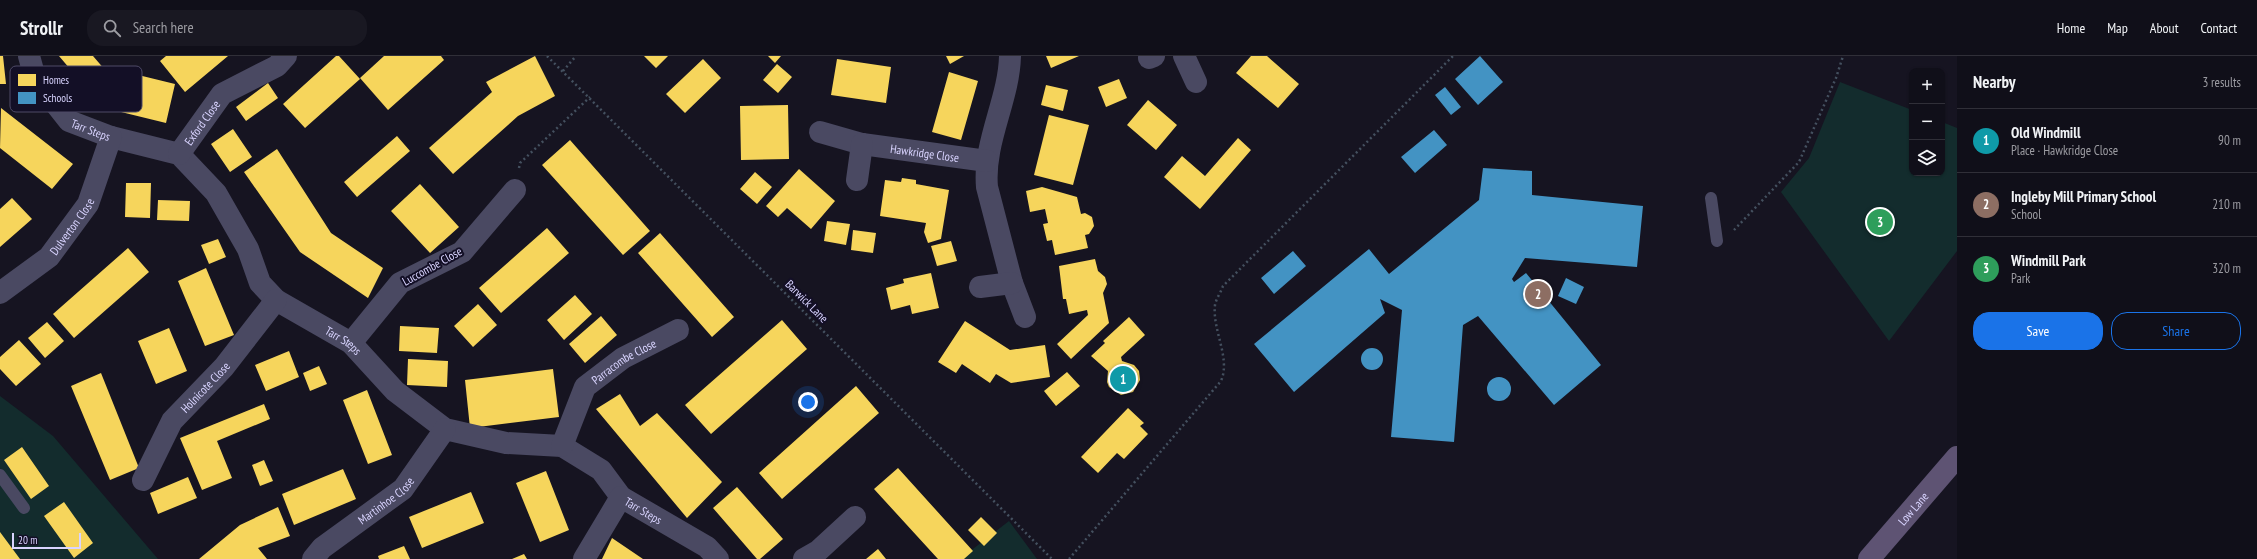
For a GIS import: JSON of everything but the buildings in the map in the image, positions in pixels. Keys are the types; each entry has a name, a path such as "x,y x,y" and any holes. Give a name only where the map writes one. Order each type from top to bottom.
{"main road":[{"name":"Low Lane","path":"1869,559 1957,457"}],"street":[{"name":"Tarr Steps","path":"29,56 32,66"},
{"name":"Exford Close","path":"179,154 222,94 277,66 286,56"},
{"path":"1010,56 1010,72 988,160 987,187 1012,282 1025,317"},
{"path":"1184,56 1196,82"},
{"name":"Tarr Steps","path":"62,112 69,121 111,137 179,154 216,193 248,249 260,283 276,300 351,343 395,391 445,429 506,443 562,446 601,470 621,497 706,547 718,559"},
{"name":"Hawkridge Close","path":"820,132 862,144 988,160"},
{"name":"Dulverton Close","path":"0,293 49,256 88,204 111,137"},
{"path":"858,180 862,144"},
{"name":"Luccombe Close","path":"351,343 400,282 462,252 515,190"},
{"path":"980,287 1012,282"},
{"name":"Holnicote Close","path":"143,480 172,421 224,367 276,300"},
{"name":"Parracombe Close","path":"562,446 585,387 623,358 678,330"},
{"name":"Martinhoe Close","path":"313,559 322,548 403,489 445,429"},
{"path":"584,559 621,497"},
{"path":"804,559 818,551 856,517"}],"lane":[{"path":"1711,198 1717,241"},
{"path":"0,475 24,508"}],"path":[{"name":"Barwick Lane","path":"547,56 590,97 1052,559"},
{"path":"563,71 576,56"},
{"path":"1069,559 1221,381 1224,374 1224,365 1215,325 1215,304 1223,286 1453,56"},
{"path":"1717,241 1728,235 1799,162 1836,78 1843,56"},
{"path":"515,190 520,163 590,97"}],"green space":[{"path":"1840,82 1909,109 1909,176 1945,176 1945,123 1957,128 1957,251 1889,341 1781,192 1809,158"},
{"path":"0,396 53,436 158,559 0,559"},
{"path":"1009,521 1037,559 960,559"}],"place":[{"name":"Windmill Park","path":"1880,222"},
{"name":"Ingleby Mill Primary School","path":"1538,294"},
{"name":"Old Windmill","path":"1123,379"}]}
